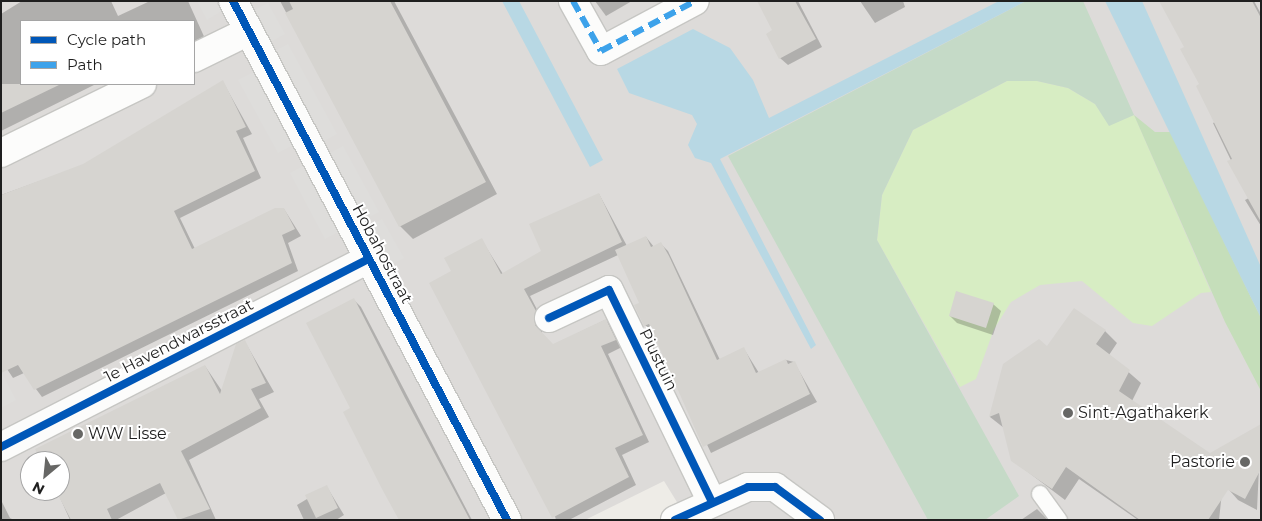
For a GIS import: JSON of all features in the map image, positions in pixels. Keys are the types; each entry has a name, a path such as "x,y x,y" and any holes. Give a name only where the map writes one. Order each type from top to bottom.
{"street":[{"name":"Hobahostraat","path":"233,1 507,520"},
{"path":"573,1 601,51 695,1"},
{"path":"195,57 249,30"},
{"path":"1,153 140,85"},
{"name":"1e Havendwarsstraat","path":"1,447 369,260"},
{"name":"Piustuin","path":"549,318 609,290 712,502"},
{"path":"675,520 748,487 775,487 820,520"}],"lane":[{"path":"1040,494 1059,520"}],"shaded area":[{"path":"1,1 1261,1 1261,520 688,520 664,481 585,520 1,520"},
{"path":"197,1 217,1 222,11 207,20"},
{"path":"268,3 285,34 269,43 252,11"},
{"path":"288,44 337,134 322,142 273,52"},
{"path":"254,72 293,145 278,153 238,80"},
{"path":"343,146 379,212 363,220 328,154"},
{"path":"305,165 340,231 325,239 290,173"},
{"path":"382,219 404,258 388,266 367,227"},
{"path":"1,371 16,400 1,408"}],"green space":[{"path":"1026,1 1083,1 1134,115 1109,126 1095,104 1068,88 1037,81 1007,81 913,130 882,195 877,240 1019,496 985,520 928,520 728,156"},
{"path":"1007,81 1037,81 1068,88 1095,104 1109,125 1134,115 1211,292 1201,293 1152,326 1133,323 1082,281 1040,285 1011,302 994,329 976,379 960,387 877,240 882,195 913,130"},
{"path":"1134,115 1155,132 1171,132 1261,318 1261,391 1225,322"}],"water":[{"path":"502,1 519,1 603,160 590,167"},
{"path":"999,1 1026,1 720,159 816,345 811,349 711,163 695,158 688,145 697,124 692,115 629,93 617,69 693,29 730,48 753,80 769,118"},
{"path":"1105,1 1142,1 1261,267 1261,318"}],"building":[{"path":"289,1 390,1 486,182 399,227 285,13 293,9"},
{"path":"757,1 795,1 816,39 779,59 766,34 772,30"},
{"path":"1159,1 1252,1 1261,18 1261,222 1227,161 1232,159 1196,86 1199,84 1180,49 1184,47"},
{"path":"223,80 246,127 236,131 255,171 174,211 192,249 275,208 284,208 295,229 282,235 292,263 34,390 18,365 1,373 1,195 83,164"},
{"path":"1,84 59,85 1,113"},
{"path":"599,193 622,242 524,289 536,311 535,325 553,344 606,319 616,340 601,346 643,435 615,448 629,477 552,518 429,283 451,271 444,258 482,238 501,274 541,251 529,224"},
{"path":"646,236 651,247 661,242 717,360 744,347 756,373 786,359 788,364 795,361 810,394 703,447 649,324 644,326 634,305 639,303 615,250"},
{"path":"956,291 994,303 986,328 949,316"},
{"path":"354,298 470,520 399,520 382,489 343,412 350,408 306,323"},
{"name":"Sint-Agathakerk","path":"1074,308 1106,330 1096,344 1130,370 1119,391 1210,453 1261,424 1261,469 1245,499 1228,490 1208,520 1140,520 1066,467 1052,489 1011,461 999,413 989,417 1003,364 1039,339 1047,346"},
{"path":"245,340 266,383 251,389 261,408 181,451 210,509 178,520 160,483 107,509 112,520 71,520 61,501 70,501 70,451 36,451 35,449 205,365 220,394 236,344"},
{"path":"327,485 338,508 316,518 305,495"}],"marked path":[{"path":"573,1 601,51 695,1"}],"cycle path":[{"path":"233,1 507,520"},
{"path":"1,447 369,259"},
{"path":"549,318 609,290 712,502"},
{"path":"675,520 748,487 775,487 820,520"}],"place":[{"name":"Sint-Agathakerk","path":"1068,413"},
{"name":"WW Lisse","path":"78,434"},
{"name":"Pastorie","path":"1245,462"}]}
